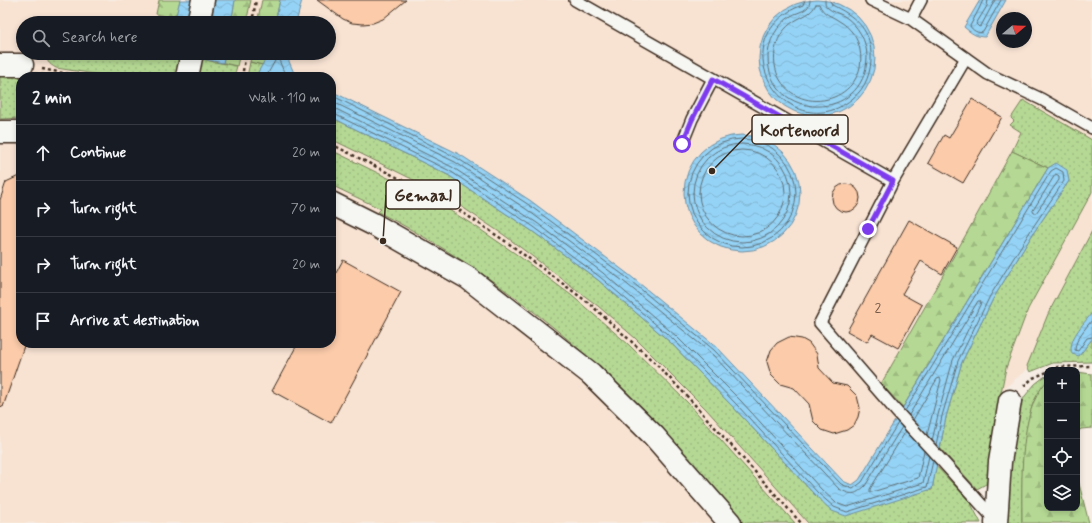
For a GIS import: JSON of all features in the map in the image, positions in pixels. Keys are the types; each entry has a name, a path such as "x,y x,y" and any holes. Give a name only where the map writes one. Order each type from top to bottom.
{"street":[{"path":"200,16 203,0"},
{"path":"189,72 191,60"},
{"path":"0,65 22,65"},
{"path":"0,132 16,132"},
{"path":"336,205 468,278 591,374 654,436 730,523"},
{"path":"996,523 1000,462 1010,401"}],"lane":[{"path":"575,0 893,181"},
{"path":"871,0 911,19 988,74 1041,99 1092,128"},
{"path":"911,19 921,0"},
{"path":"966,58 893,181 820,323 896,411 944,462 996,523"},
{"path":"682,144 692,120 713,79"}],"path":[{"path":"253,16 256,0"},
{"path":"243,72 245,60"},
{"path":"22,65 58,72"},
{"path":"336,147 450,204 508,243 590,304 654,362 685,394 801,523"},
{"path":"1057,367 1092,366"},
{"path":"1010,401 1033,378 1044,373"}],"shaded area":[{"path":"0,0 1092,0 1092,266 1045,354 985,405 970,523 0,523"}],"green space":[{"path":"159,0 180,0 177,13 171,16 156,14"},
{"path":"235,0 251,0 248,16 232,16"},
{"path":"262,0 280,0 277,16 259,16"},
{"path":"48,60 206,60 237,66 235,72 82,72 56,68"},
{"path":"224,60 238,60 237,66 223,63"},
{"path":"250,60 266,60 263,65 250,62"},
{"path":"250,62 263,65 258,72 248,72"},
{"path":"16,72 16,118 0,119 0,73"},
{"path":"1023,100 1092,140 1092,192 1028,309 1006,368 996,417 990,478 986,484 977,489 940,448 946,417 962,362 993,299 1034,232 1069,181 1056,164 1048,168 1012,151 1021,132 1010,125 1014,121 1011,118"},
{"path":"336,119 448,175 532,231 598,280 670,342 815,495 932,490 936,466 970,502 981,523 808,523 706,409 635,338 598,306 504,235 456,203 422,184 336,141"},
{"path":"1012,151 1048,168 903,407 881,384"},
{"path":"336,152 433,200 516,254 571,295 628,344 688,403 795,523 743,523 653,419 601,368 511,294 446,250 378,212 381,209 336,187"},
{"path":"1092,231 1092,313 1072,343 1079,356 1092,339 1092,362 1053,363 1030,372 1027,366 1048,314"},
{"path":"1080,372 1092,374 1092,428 1080,430"},
{"path":"1044,377 1044,386 1032,406 1028,420 1023,464 1022,523 1006,523 1008,466 1016,413 1025,396 1035,384"},
{"path":"1044,385 1044,511 1080,511 1080,488 1089,523 1022,523 1022,468 1026,429 1031,410 1038,394"}],"water":[{"path":"180,0 235,0 232,16 176,16"},
{"path":"280,0 302,0 298,16 277,16"},
{"path":"817,0 839,4 858,17 871,36 875,58 871,80 858,99 839,112 817,116 795,112 776,99 763,80 759,58 763,36 776,17 795,4"},
{"path":"980,0 1006,0 999,12 996,12 996,18 985,37 974,34 964,27"},
{"path":"208,60 224,60 223,63"},
{"path":"265,60 288,60 294,72 258,72"},
{"path":"336,93 459,154 531,201 628,274 717,347 843,481 852,485 859,480 1048,168 1056,163 1067,170 1069,181 1034,232 993,299 962,362 946,417 932,489 846,516 832,511 815,495 670,342 598,280 532,231 448,175 336,119"},
{"path":"742,135 764,139 783,152 796,171 800,193 796,215 783,234 764,247 742,251 720,247 701,234 688,215 684,193 688,171 701,152 720,139"},
{"path":"1092,313 1092,339 1079,356 1072,354 1071,349 1074,338"}],"building":[{"path":"317,0 406,0 383,19 373,23 363,24 352,23 343,19"},
{"path":"972,99 1002,117 963,183 928,163 944,135 949,138"},
{"path":"16,177 16,348 23,348 3,407 0,406 0,200 6,182"},
{"path":"846,184 856,188 860,198 856,208 846,212 836,208 832,198 836,188"},
{"path":"909,220 957,247 942,274 921,261 902,294 922,305 898,348 872,334 867,342 847,331"},
{"path":"343,260 401,292 331,423 272,391 295,348 336,348 336,273"},
{"path":"789,337 802,339 809,343 817,354 819,368 833,383 847,386 857,396 860,408 858,417 854,425 847,430 834,434 822,430 813,421 809,404 794,388 780,384 771,375 767,362 771,350 777,343"}],"place":[{"name":"Kortenoord","path":"712,171"},
{"name":"Gemaal","path":"383,241"}],"route":[{"path":"682,144 692,120 713,79 893,181 868,229"}]}
